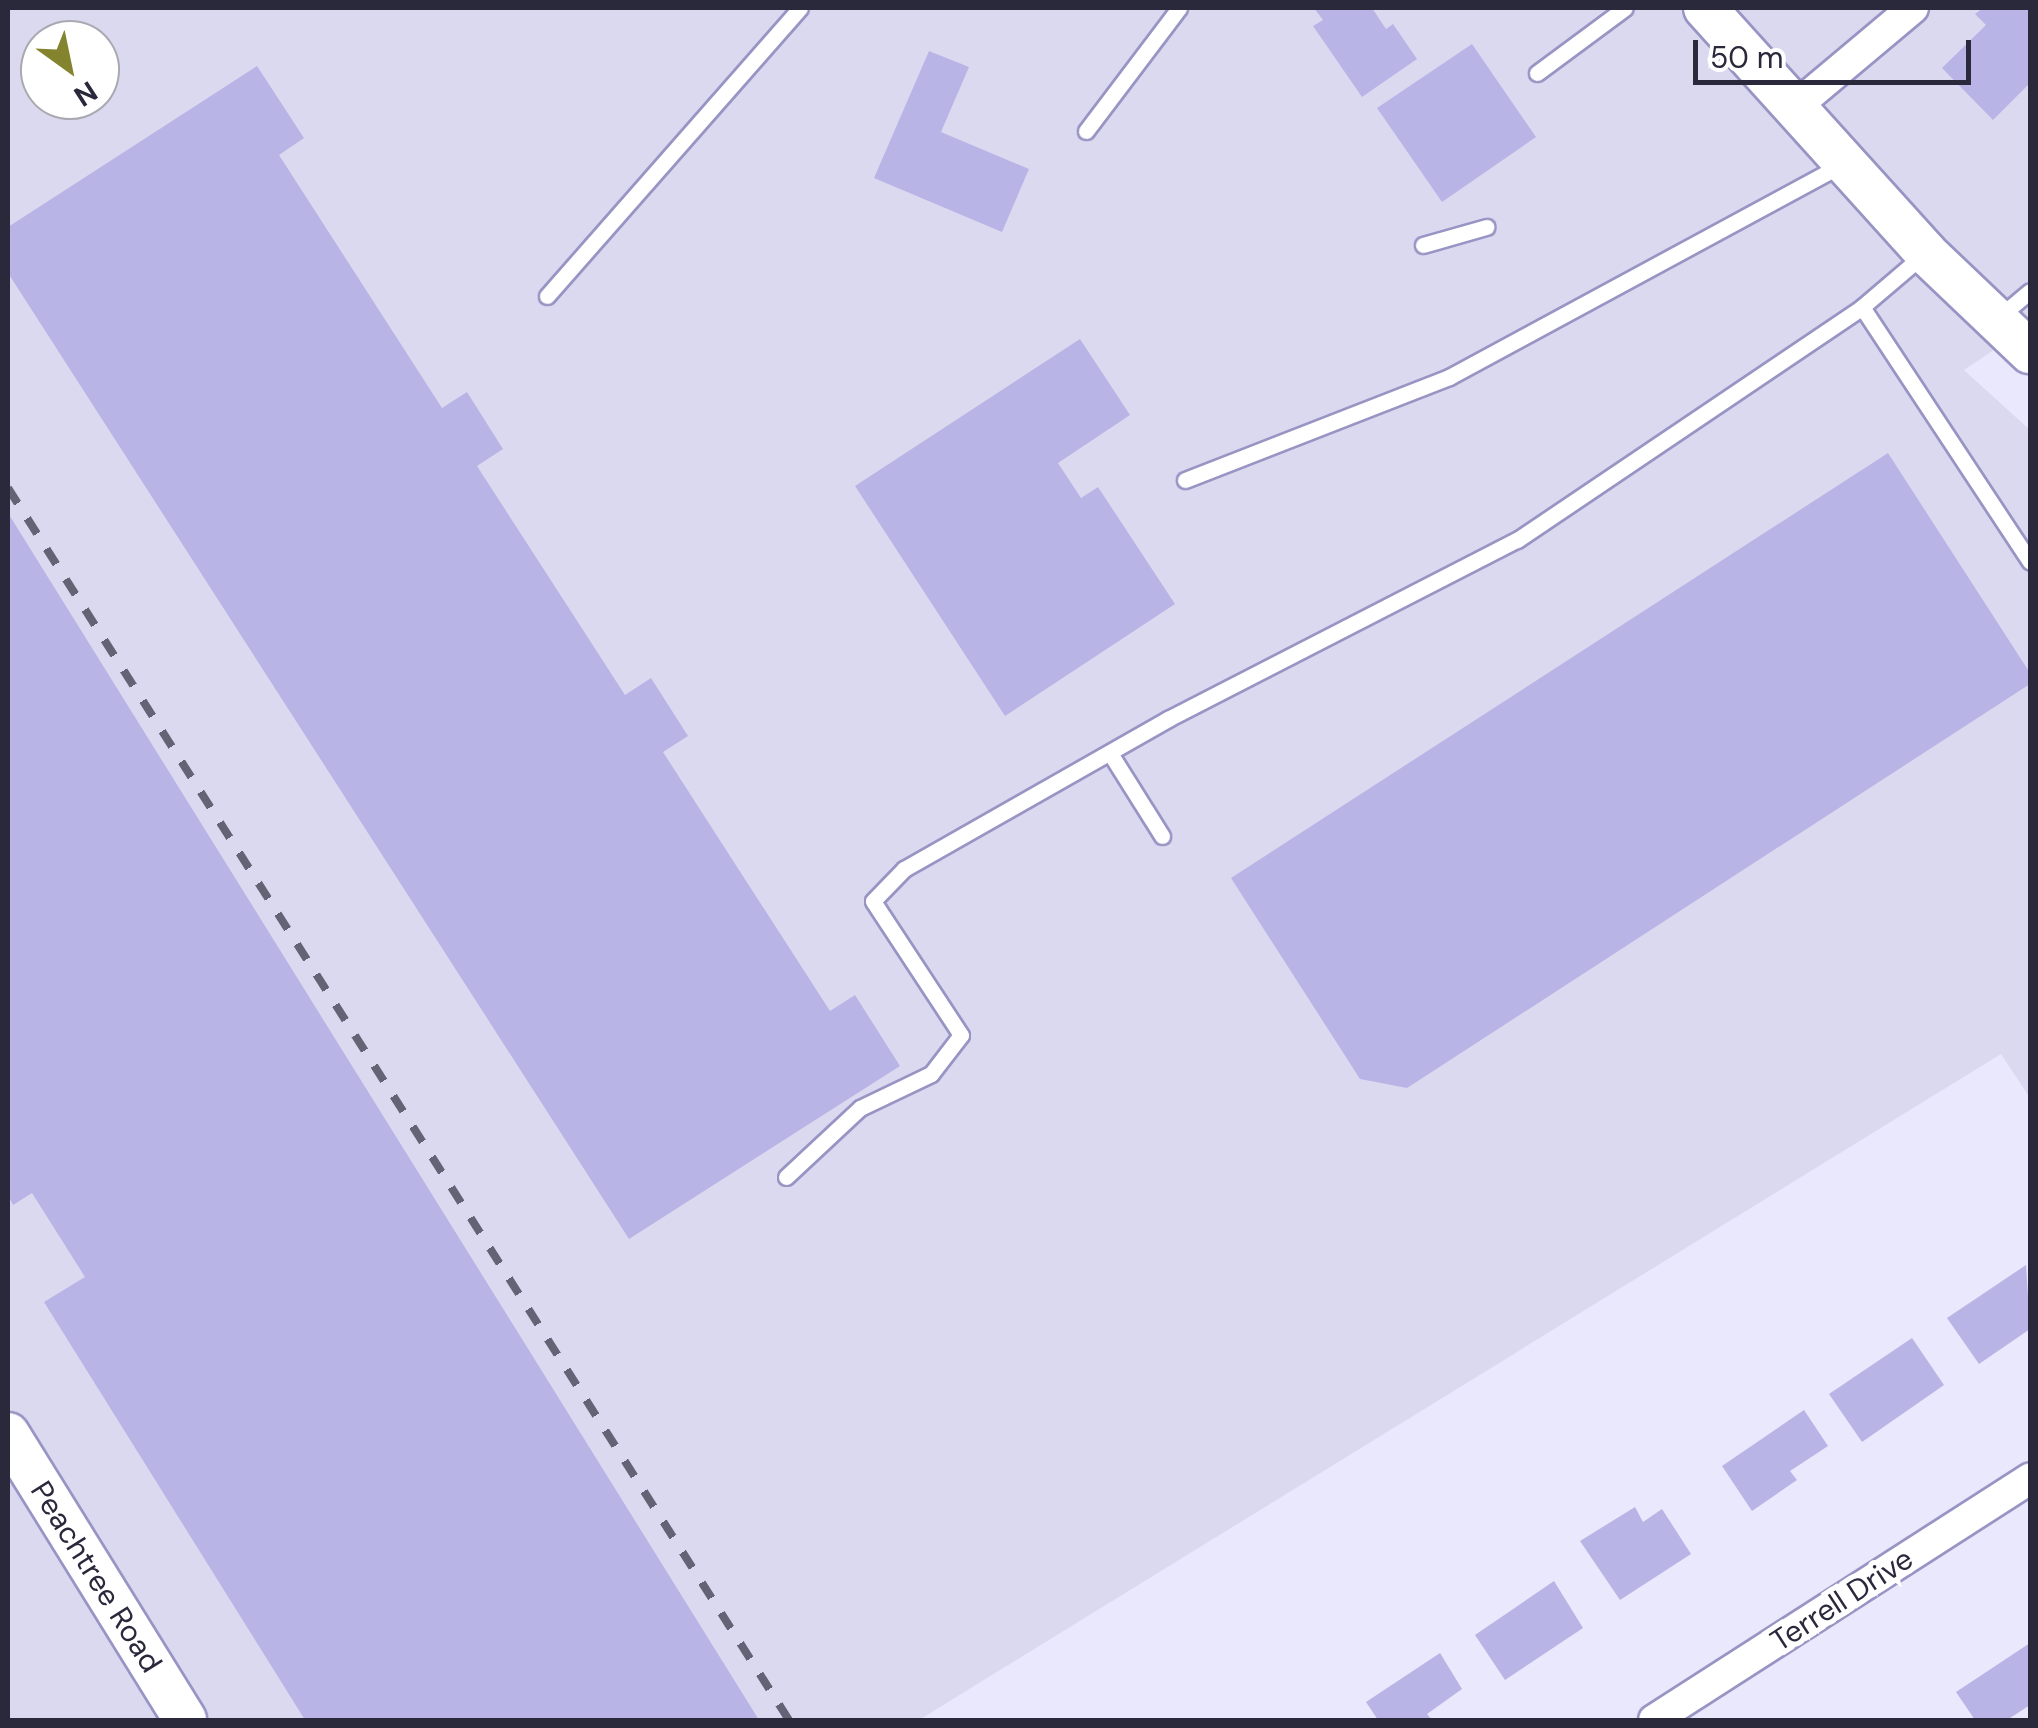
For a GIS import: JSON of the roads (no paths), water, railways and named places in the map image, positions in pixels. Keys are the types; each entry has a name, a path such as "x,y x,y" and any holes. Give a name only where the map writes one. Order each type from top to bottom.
{"street":[{"path":"1704,8 1926,252 2030,352"},
{"path":"1796,107 1913,8"},
{"name":"Peachtree Road","path":"8,1434 184,1720"},
{"name":"Terrell Drive","path":"1654,1720 2030,1479"}],"lane":[{"path":"548,296 800,8"},
{"path":"1086,131 1179,8"},
{"path":"1537,73 1625,8"},
{"path":"1185,480 1449,377 1846,163"},
{"path":"1423,245 1486,227"},
{"path":"786,1177 860,1108 931,1074 961,1035 873,901 904,869 1110,753 1517,540 1862,307 1926,252"},
{"path":"1996,318 2030,291"},
{"path":"1862,307 2030,562"},
{"path":"1110,753 1162,836"}],"railway":[{"path":"8,488 789,1720"}]}
